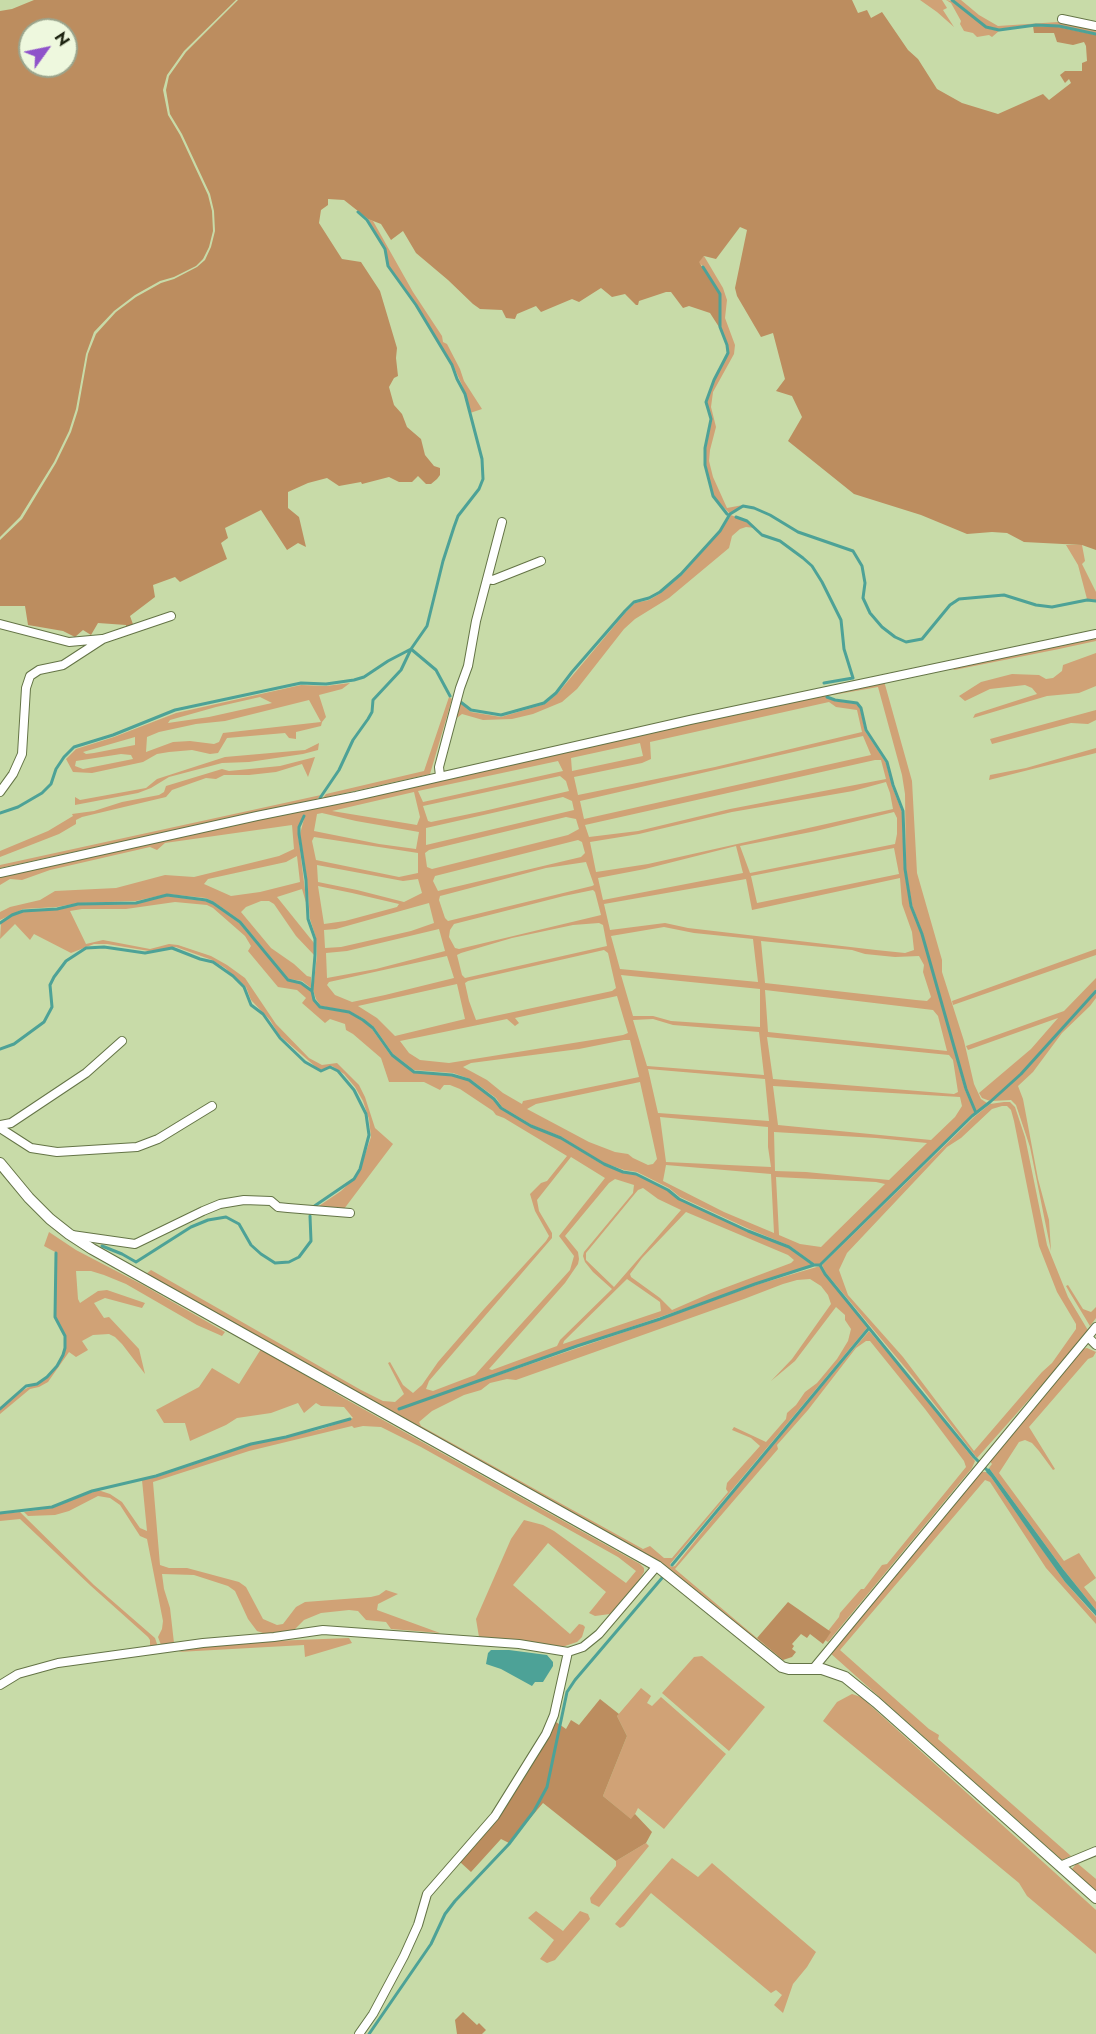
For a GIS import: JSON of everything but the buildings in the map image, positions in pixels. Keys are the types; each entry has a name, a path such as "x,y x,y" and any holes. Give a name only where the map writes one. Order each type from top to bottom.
{"street":[{"path":"1062,20 1096,26"},
{"path":"440,776 439,767 468,666 476,621 502,522"},
{"path":"487,579 492,580 541,561"},
{"path":"0,624 69,642 103,639 171,616"},
{"path":"0,873 1016,649 1096,634"},
{"path":"0,792 13,774 22,754 26,688 30,676 39,670 63,665 103,639"},
{"path":"0,1126 11,1123 86,1073 122,1041"},
{"path":"0,1126 31,1148 57,1152 137,1146 158,1139 212,1106"},
{"path":"0,1163 29,1198 69,1234 657,1566 782,1667 836,1673 854,1684 1096,1898"},
{"path":"69,1234 135,1244 220,1204 244,1200 271,1201 278,1207 350,1213"},
{"path":"813,1669 1096,1327"},
{"path":"1088,1337 1096,1345"},
{"path":"0,1685 18,1674 58,1663 184,1645 323,1630 519,1644 568,1652 583,1647 599,1634 657,1566"},
{"path":"359,2034 373,2014 404,1956 418,1925 427,1894 495,1816 546,1734 554,1715 568,1652"},
{"path":"1060,1866 1096,1851"}],"shaded area":[{"path":"34,0 236,0 184,51 167,75 163,90 168,115 208,195 213,231 209,247 203,259 196,266 160,281 135,295 114,311 94,332 86,354 76,409 69,431 54,462 20,517 0,537 0,11"},
{"path":"238,0 852,0 858,13 867,10 871,18 882,12 908,50 918,59 937,89 962,103 998,114 1043,94 1049,100 1071,83 1069,79 1065,83 1060,75 1065,71 1082,71 1082,63 1087,61 1084,42 1073,45 1057,42 1054,33 1034,33 1033,26 1058,27 1096,35 1096,550 1082,545 1024,542 1007,533 967,534 921,515 854,494 788,441 802,417 792,396 776,391 785,379 773,333 761,337 737,296 735,288 747,230 740,227 716,259 704,256 699,262 720,295 719,327 710,313 689,306 683,308 671,292 639,301 636,305 625,294 612,297 601,288 579,302 572,299 541,312 536,306 517,314 515,319 506,318 502,310 480,309 473,304 416,253 403,231 391,240 381,224 368,219 344,200 328,199 328,205 321,210 319,223 342,259 361,262 380,291 397,348 398,376 394,378 389,387 394,405 402,414 407,427 421,439 425,455 434,466 440,468 440,475 431,484 426,484 418,476 412,482 399,482 389,477 362,484 361,482 339,486 327,478 288,492 288,508 299,517 306,547 298,543 287,550 261,510 225,528 228,538 221,543 227,559 180,582 175,577 153,585 155,597 130,616 134,627 126,629 126,625 98,623 91,635 83,630 75,637 63,631 28,625 25,606 0,606 0,540 22,519 56,463 71,432 78,410 88,354 96,334 116,312 136,297 197,267 205,260 211,247 215,231 210,194 170,114 166,90 169,76 186,52"},
{"path":"920,0 942,0 947,8 943,10 954,27 937,12"},
{"path":"946,0 952,1 986,28 999,31 992,37 989,35 977,37 973,33 964,31 951,3"},
{"path":"954,0 961,0 979,15 998,26 1058,22 1096,28 1096,33 1036,24 999,29 986,26"},
{"path":"368,219 373,221 413,292 442,336 443,342 447,344 464,381 482,409 470,413 466,394 453,365 416,304 389,266 385,249"},
{"path":"704,256 723,288 727,300 725,318 735,345 734,354 713,392 711,407 716,427 709,461 713,477 727,508 743,505 730,514 713,496 706,465 706,448 712,419 706,402 714,380 729,353 720,326 721,294 704,267 698,262"},
{"path":"731,515 755,528 740,529 732,536 729,548 669,598 635,619 624,629 577,689 562,702 533,714 512,719 483,720 462,714 453,721 458,701 471,712 501,717 545,704 557,694 635,603 649,600 661,593 682,575 721,531"},
{"path":"1066,545 1082,545 1085,561 1082,564 1096,592 1096,600 1087,599 1078,565"},
{"path":"1096,636 1096,641 1059,649 954,670 951,666"},
{"path":"1096,653 1096,686 1079,693 1047,696 973,718 975,714 1037,694 1025,685 990,689 965,701 959,696 981,682 1012,674 1053,678 1062,671 1063,665"},
{"path":"884,681 912,781 917,873 974,1084 981,1099 987,1103 976,1112 966,1089 923,934 912,905 906,869 905,794 878,687 827,696 834,701 856,704 860,708 865,731 886,763 902,812 904,869 910,906 922,934 965,1090 975,1112 820,1264 815,1264 790,1246 680,1197 669,1188 637,1172 604,1163 562,1137 532,1125 502,1107 496,1098 470,1079 453,1073 414,1070 393,1054 374,1027 364,1019 349,1011 321,1006 313,990 317,955 316,938 310,919 300,834 305,815 298,827 298,834 307,906 302,889 277,897 314,943 314,955 296,936 274,904 269,901 261,901 246,907 241,912 271,948 311,977 311,988 302,981 289,979 241,921 206,898 167,894 136,901 78,903 23,909 0,920 0,912 10,907 40,900 55,891 116,888 165,875 194,877 279,856 294,849 292,825 165,843 157,850 150,847 50,870 22,880 10,879 0,885 0,876","holes":["829,702 836,707 857,710 862,732 715,767 578,795 574,777 642,763 651,759 650,742","863,736 871,755 584,819 580,801","640,743 643,756 572,771 571,758","875,760 881,760 886,779 730,809 638,831 589,837 585,825","558,761 563,771 423,802 418,791","560,776 566,781 569,791 431,822 428,821 423,806","886,782 893,809 648,864 596,872 590,842 639,834 732,812 853,791","414,792 420,817 417,825 332,811","563,797 572,801 574,810 426,845 426,828","894,812 897,818 895,844 750,873 740,846","322,813 419,832 416,849 314,831 317,814","566,817 576,819 579,829 568,835 432,869 427,867 425,853 429,850","314,837 418,853 418,873 399,877 316,860 312,841","578,840 582,842 585,853 581,857 438,891 433,881 435,876","736,846 743,873 603,900 598,878 645,869","894,848 899,874 757,903 751,876","297,856 300,882 260,892 231,896 204,884 208,879 286,862","586,862 594,885 448,921 439,900 440,896 546,868","317,865 403,881 418,879 422,893 404,902 318,882","900,878 902,904 912,932 914,950 905,953 688,928 665,923 610,930 604,904 746,879 752,910","318,886 399,904 397,907 345,921 324,924","593,890 595,892 601,915 459,949 455,948 449,937 454,924 564,896","429,903 434,923 411,931 341,947 325,948 324,930 336,929","599,923 603,925 607,946 465,978 462,975 457,955 461,953 512,938 573,925","664,927 694,933 753,939 758,982 620,969 611,936","439,929 445,951 376,969 327,978 326,953 347,951","761,941 852,950 865,954 895,957 919,956 924,965 923,972 931,997 927,1001 765,983","604,950 608,953 616,988 612,991 476,1020 465,983 468,981","447,956 454,978 352,1002 335,995 327,985 329,982","621,975 760,989 760,1027 633,1016","457,984 465,1019 395,1036 377,1018 358,1006","765,990 933,1010 938,1016 947,1051 768,1032","617,996 628,1033 449,1063 420,1060 409,1053 400,1041 507,1019 515,1026 519,1023 515,1018","653,1019 673,1025 759,1032 764,1075 647,1066 633,1020","767,1037 949,1055 953,1060 958,1092 954,1094 773,1079","624,1040 630,1040 639,1077 523,1101 522,1104 463,1067 471,1063 579,1049","648,1069 765,1079 769,1121 658,1113","640,1082 657,1159 653,1164 648,1165 628,1154 615,1152 589,1142 527,1109 536,1104","773,1086 960,1097 962,1106 955,1117 931,1140 778,1125","660,1117 768,1127 771,1167 666,1162","774,1132 927,1143 889,1180 775,1171","666,1165 771,1174 774,1233 724,1212 663,1181","776,1177 885,1184 821,1247 800,1244 779,1235"]},
{"path":"350,683 342,689 319,695 326,717 321,726 296,732 296,739 289,738 285,733 227,738 218,753 210,754 192,750 169,752 157,754 143,762 92,773 73,772 66,759 76,749 176,713 301,685 326,686","holes":["260,697 272,703 209,717 168,723 170,720","309,700 321,722 223,733 219,742 214,744 190,741 173,742 146,752 147,737 159,732 196,724 225,721","135,737 135,745 94,753 83,752","121,754 131,755 133,759 83,769 75,766 76,761"]},
{"path":"449,697 452,699 430,774 323,798 326,794 424,771"},
{"path":"1096,710 1096,720 1088,724 1071,723 992,744 990,739"},
{"path":"319,743 318,750 303,754 249,762 222,763 169,777 138,793 75,805 75,797 80,800 146,788 157,779 225,757 305,750"},
{"path":"1096,748 1096,753 989,780 990,775 1026,768"},
{"path":"315,757 308,777 302,764 276,772 224,775 216,779 206,778 172,790 166,797 82,817 76,820 76,824 59,834 0,857 0,851 48,831 73,816 72,814 159,795 164,792 166,786 222,769 229,771 280,766"},
{"path":"321,795 317,799 0,868 0,865"},
{"path":"167,896 213,904 239,923 288,981 301,984 311,991 314,1001 320,1008 349,1013 363,1021 372,1029 391,1056 414,1072 452,1075 469,1081 494,1100 501,1109 531,1127 561,1139 603,1165 623,1173 636,1175 668,1190 678,1199 748,1232 789,1248 812,1265 399,1409 756,1285 820,1266 867,1328 670,1564 671,1567 675,1566 763,1456 869,1331 975,1461 972,1468 828,1642 825,1640 830,1633 828,1631 840,1613 861,1589 864,1589 882,1565 887,1564 966,1467 964,1461 925,1409 870,1341 856,1348 808,1410 777,1445 778,1449 675,1569 783,1660 779,1660 668,1571 146,1274 151,1270 361,1390 383,1401 395,1402 404,1394 388,1363 390,1362 403,1385 413,1393 484,1309 546,1241 549,1236 535,1211 530,1194 541,1183 547,1181 567,1156 496,1115 460,1089 444,1085 440,1090 424,1082 389,1082 381,1058 346,1030 345,1024 330,1019 325,1023 302,1003 306,998 297,990 278,987 248,951 251,946 245,936 207,905 175,902 126,909 70,911 86,944 103,940 150,949 169,944 178,945 211,956 227,965 245,978 276,1024 309,1058 322,1065 337,1063 359,1085 375,1128 393,1144 344,1209 316,1208 341,1191 358,1175 371,1137 369,1119 363,1101 344,1074 332,1066 321,1070 317,1068 279,1035 270,1020 251,1000 246,987 225,968 212,960 176,947 149,951 94,944 71,953 34,934 30,940 15,924 0,939 1,923 23,912 79,905 136,904","holes":["571,1157 605,1178 559,1236 574,1256 570,1270 475,1375 433,1391 426,1389 429,1381 552,1238 552,1233 539,1211 537,1200","615,1179 634,1185 633,1193 583,1256 593,1272 612,1289 560,1340 557,1346 492,1370 489,1369 565,1283 578,1264 578,1252 565,1236 609,1183","643,1188 658,1199 681,1210 614,1287 586,1260 586,1253 638,1190","686,1212 788,1255 794,1260 672,1310 630,1274 642,1258","627,1279 660,1302 661,1311 563,1344","810,1279 821,1286 831,1304 792,1359 771,1381 795,1361 836,1307 845,1315 845,1320 851,1329 848,1341 837,1359 787,1413 786,1419 766,1442 734,1427 732,1430 751,1438 760,1446 727,1483 728,1492 672,1558 664,1558 650,1546 643,1549 421,1426 419,1422 432,1411 464,1395 481,1390 490,1383 507,1379 516,1380 783,1284"]},
{"path":"1096,949 1096,955 953,1005 952,1001"},
{"path":"1096,978 1096,989 1021,1073 990,1101 982,1098 979,1093 1031,1049 1058,1018 968,1050 966,1046 1064,1011"},
{"path":"1096,992 1096,998 1090,1006 1062,1033 1033,1072 1018,1086 1023,1099 1038,1179 1049,1220 1051,1251 1030,1147 1016,1105 1011,1100 992,1101 1022,1074"},
{"path":"1010,1102 1015,1107 1025,1137 1047,1245 1068,1297 1089,1332 977,1458 826,1273 822,1265 990,1104","holes":["1007,1106 1011,1110 1014,1121 1039,1246 1057,1292 1076,1324 1076,1329 1052,1363 974,1451 903,1357 848,1295 839,1270 847,1253 947,1147 961,1138 992,1109"]},
{"path":"49,1232 76,1250 225,1332 222,1336 197,1325 126,1284 91,1271 76,1271 80,1303 98,1291 107,1290 145,1303 142,1308 105,1298 94,1303 104,1318 109,1317 139,1349 145,1374 115,1337 109,1334 93,1335 82,1341 88,1350 76,1357 69,1352 48,1382 30,1389 0,1414 0,1410 18,1393 48,1377 58,1366 66,1348 65,1336 55,1317 57,1253 44,1246"},
{"path":"1068,1285 1083,1309 1091,1312 1096,1307 1096,1318 1090,1326 1066,1286"},
{"path":"1087,1348 1096,1352 1093,1357 1088,1359 1029,1427 1055,1469 1053,1470 1032,1443 1025,1440 1019,1442 999,1473 1064,1561 1079,1553 1096,1578 1084,1587 1096,1602 1096,1610 989,1468 992,1464 989,1460 1082,1349"},
{"path":"261,1349 349,1401 640,1564 644,1572 610,1614 595,1616 589,1613 606,1592 548,1543 513,1585 570,1634 579,1624 583,1625 585,1627 582,1637 577,1642 559,1648 479,1637 476,1619 511,1539 524,1520 543,1525 554,1531 626,1583 636,1571 618,1557 421,1447 381,1427 354,1428 352,1426 249,1451 153,1482 160,1565 169,1568 187,1568 239,1582 246,1587 263,1619 277,1625 283,1624 296,1607 305,1602 371,1597 386,1590 398,1594 378,1604 377,1610 440,1633 391,1629 386,1622 366,1620 358,1611 349,1610 321,1613 304,1620 293,1631 266,1634 257,1631 248,1619 235,1591 228,1586 194,1575 162,1574 170,1608 174,1643 161,1645 158,1637 163,1621 147,1539 140,1536 120,1505 110,1498 98,1496 69,1511 55,1515 28,1516 24,1512 52,1508 98,1490 122,1502 140,1528 147,1531 142,1480 251,1445 322,1429 353,1418 344,1407 321,1406 316,1403 304,1413 298,1403 271,1413 237,1418 190,1441 185,1423 164,1423 156,1410 199,1387 212,1368 239,1384"},
{"path":"979,1472 986,1472 991,1477 1065,1582 1096,1617 1096,1624 1046,1568 990,1482 985,1480 840,1650 929,1729 939,1735 938,1739 1071,1856 1062,1860 829,1652"},
{"path":"20,1512 94,1585 155,1638 158,1647 150,1649 148,1637 20,1519 0,1521 0,1514"},
{"path":"788,1602 831,1632 823,1644 810,1634 807,1638 801,1634 792,1644 794,1646 792,1649 796,1652 792,1657 783,1660 757,1638"},
{"path":"349,1638 352,1643 305,1657 304,1645 178,1652 207,1645"},
{"path":"702,1656 765,1707 729,1751 662,1693 694,1657"},
{"path":"641,1688 651,1696 647,1703 652,1706 661,1697 726,1754 664,1829 638,1808 632,1820 603,1796 627,1736 617,1716"},
{"path":"852,1694 861,1697 1096,1910 1096,1954 1027,1896 1019,1883 823,1721 837,1702"},
{"path":"600,1699 619,1714 617,1716 627,1736 603,1796 631,1819 635,1814 652,1832 646,1843 616,1861 543,1803 509,1843 501,1839 471,1872 460,1862 556,1722 566,1729 571,1720 579,1725"},
{"path":"646,1843 649,1846 599,1907 591,1903 590,1898 616,1866 616,1861"},
{"path":"672,1858 698,1877 712,1863 816,1952 793,1984 783,2013 774,2005 782,1995 776,1990 771,1993 651,1893 624,1926 620,1928 615,1924"},
{"path":"1077,1863 1096,1879 1096,1893 1072,1869"},
{"path":"536,1911 563,1931 580,1911 588,1914 590,1919 555,1960 547,1963 540,1959 554,1940 528,1918"},
{"path":"463,2012 486,2030 482,2034 457,2034 455,2020"}],"water":[{"path":"989,1468 1096,1610 1096,1616 1065,1582 986,1472"},
{"path":"491,1650 547,1655 553,1662 553,1666 543,1682 535,1682 532,1686 501,1669 486,1664 488,1653"}],"waterway":[{"path":"952,0 986,27 999,30 1036,25 1059,26 1096,34"},
{"path":"320,798 372,712 373,700 401,670 411,649 427,626 443,561 458,516 479,489 483,479 482,459 465,394 452,365 416,305 388,266 385,249 367,220 358,212"},
{"path":"703,267 720,294 720,327 728,353 706,402 711,419 705,448 705,465 713,496 727,514"},
{"path":"458,700 471,710 501,715 544,703 556,693 634,602 660,592 681,574 720,531 730,514 743,506 770,515 798,532 853,551 862,566 865,583 863,598 870,613 882,627 906,642 922,639 950,605 959,599 1004,595 1036,605 1052,607 1087,600 1096,601"},
{"path":"736,517 747,521 762,535 780,541 803,558 812,566 822,582 841,620 844,649 853,678 824,683"},
{"path":"0,813 18,807 42,793 51,784 56,769 64,757 74,747 113,735 175,710 301,683 326,684 354,680 364,677 411,649 436,670 450,696"},
{"path":"827,697 857,703 861,708 866,730 887,762 903,811 905,869 911,906 922,934 966,1089 976,1113"},
{"path":"304,816 299,827 299,834 306,880 308,919 315,939 312,991"},
{"path":"0,923 23,911 57,909 78,904 136,903 167,895 206,900 240,922 288,980 301,983 312,991 314,1000 320,1007 349,1012 363,1020 373,1028 392,1055 414,1072 452,1075 469,1080 494,1099 501,1108 531,1126 561,1138 604,1164 623,1172 636,1174 668,1190 679,1199 789,1247 814,1265"},
{"path":"0,1049 14,1044 44,1022 52,1007 50,985 54,977 66,961 86,948 104,947 145,953 172,948 213,962 244,987 251,1005 263,1014 280,1038 305,1062 321,1071 330,1067 338,1071 354,1090 366,1114 369,1135 360,1169 354,1179 313,1207"},
{"path":"399,1409 755,1284 820,1265 972,1116 1021,1074 1096,991"},
{"path":"102,1246 136,1262 191,1227 208,1220 226,1217 239,1224 251,1245 261,1254 275,1263 289,1262 299,1257 311,1241 310,1216"},
{"path":"0,1409 26,1386 37,1384 47,1377 63,1355 65,1336 55,1317 56,1253"},
{"path":"820,1265 974,1457 987,1470"},
{"path":"672,1565 869,1328"},
{"path":"0,1513 52,1507 92,1491 156,1476 251,1444 350,1419"},
{"path":"369,2034 431,1944 445,1914 509,1844 534,1811 547,1787 567,1692 662,1578"}]}
